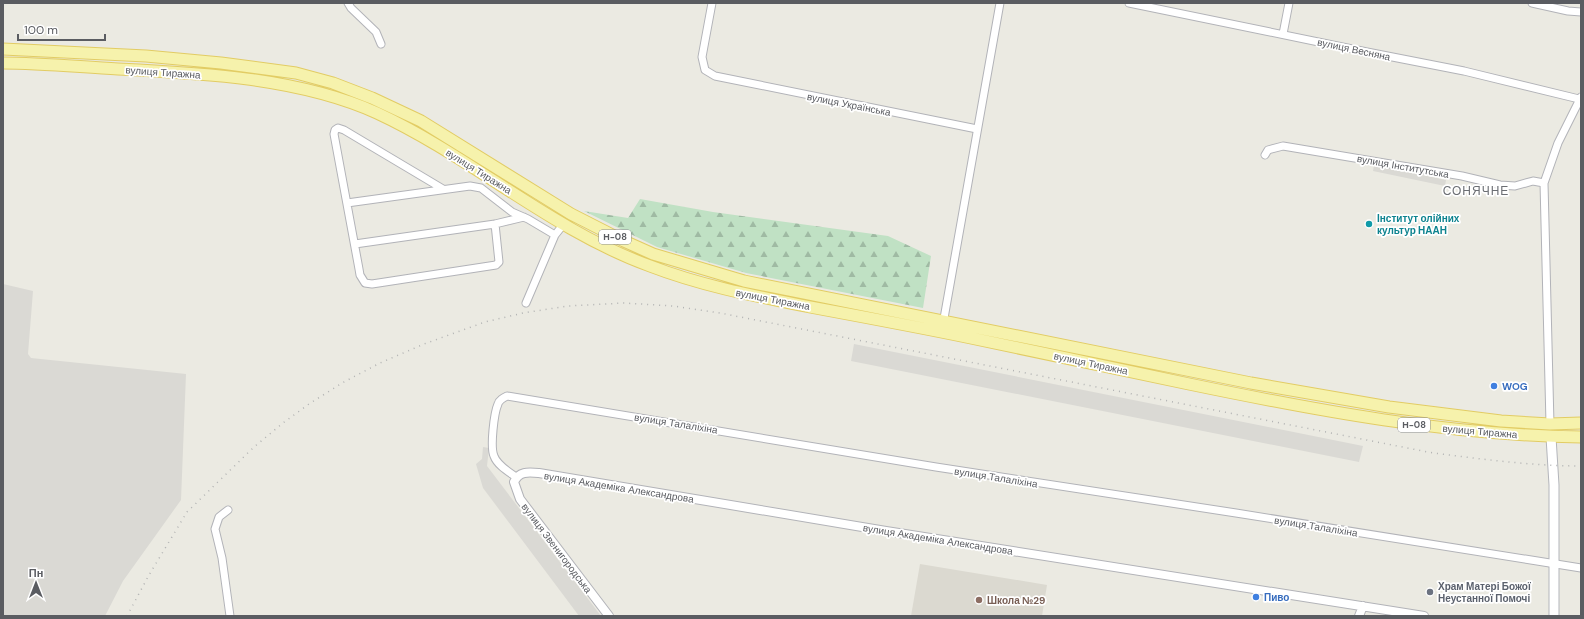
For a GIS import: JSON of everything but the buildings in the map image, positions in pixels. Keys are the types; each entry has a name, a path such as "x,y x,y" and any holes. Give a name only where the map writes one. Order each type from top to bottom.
{"main road":[{"name":"вулиця Тиражна","path":"3,49 146,56 221,63 296,73 333,83 421,121 571,214 624,241 653,254 744,281 944,320 1251,383 1389,408 1494,420 1550,424 1581,423"},
{"path":"46,51 47,65"},
{"name":"вулиця Тиражна","path":"3,63 220,76 327,94 374,112 414,132 563,225 618,253 694,281 742,294 942,332 1326,411 1385,421 1470,432 1551,437 1581,437"},
{"path":"563,225 571,214"},
{"path":"1550,424 1554,485 1554,616"}],"street":[{"path":"348,3 376,32 381,44"},
{"name":"вулиця Українська","path":"712,3 702,56 705,70 722,79 977,129"},
{"path":"942,332 1000,3"},
{"name":"вулиця Весняна","path":"1129,3 1464,71 1580,98"},
{"path":"1283,34 1289,3"},
{"path":"1532,3 1568,11 1581,12"},
{"path":"1550,424 1544,183 1558,143 1580,98"},
{"path":"443,189 344,130 338,128 334,130 360,275 365,283 372,284 496,265 499,262 495,224"},
{"name":"вулиця Інститутська","path":"1265,155 1268,150 1283,146 1462,176 1500,185 1515,186 1533,182 1544,183"},
{"path":"347,203 470,186 480,188 512,212 524,217 555,235"},
{"path":"355,244 495,224 524,217"},
{"path":"526,303 555,235 563,225"},
{"name":"вулиця Талаліхіна","path":"516,477 497,462 492,450 498,403 501,399 507,396 936,467 1236,513 1554,565 1581,568"},
{"name":"вулиця Академіка Александрова","path":"516,477 525,472 539,473 886,531 1424,616"},
{"name":"вулиця Звенигородська","path":"516,477 514,482 520,499 609,616"},
{"path":"228,510 219,517 215,529 222,558 230,616"},
{"path":"1359,616 1363,606"}],"shaded area":[{"path":"1374,165 1446,180 1445,186 1373,171"},
{"path":"3,284 33,291 28,354 31,358 186,374 181,500 123,581 105,616 3,616"},
{"path":"854,344 1363,446 1359,462 851,361"},
{"path":"483,447 489,448 487,466 601,616 579,616 483,488 476,464 482,459"},
{"name":"Школа №29","path":"920,564 1047,585 1042,616 911,616"}],"green space":[{"path":"640,199 713,212 888,236 931,256 923,308 746,273 657,247 584,211 628,218"}],"railway":[{"path":"127,616 149,575 187,512 254,447 309,404 342,383 380,363 424,344 485,322 523,313 568,306 624,303 673,306 720,313 1433,453 1488,460 1562,466 1581,466"}],"place":[{"name":"Інститут олійних культур НААН","path":"1369,224"},
{"name":"WOG","path":"1494,386"},
{"name":"Храм Матері Божої Неустанної Помочі","path":"1430,592"},
{"name":"Пиво","path":"1256,597"},
{"name":"Школа №29","path":"979,600"}],"district":[{"name":"СОНЯЧНЕ","path":"1476,191"}]}
